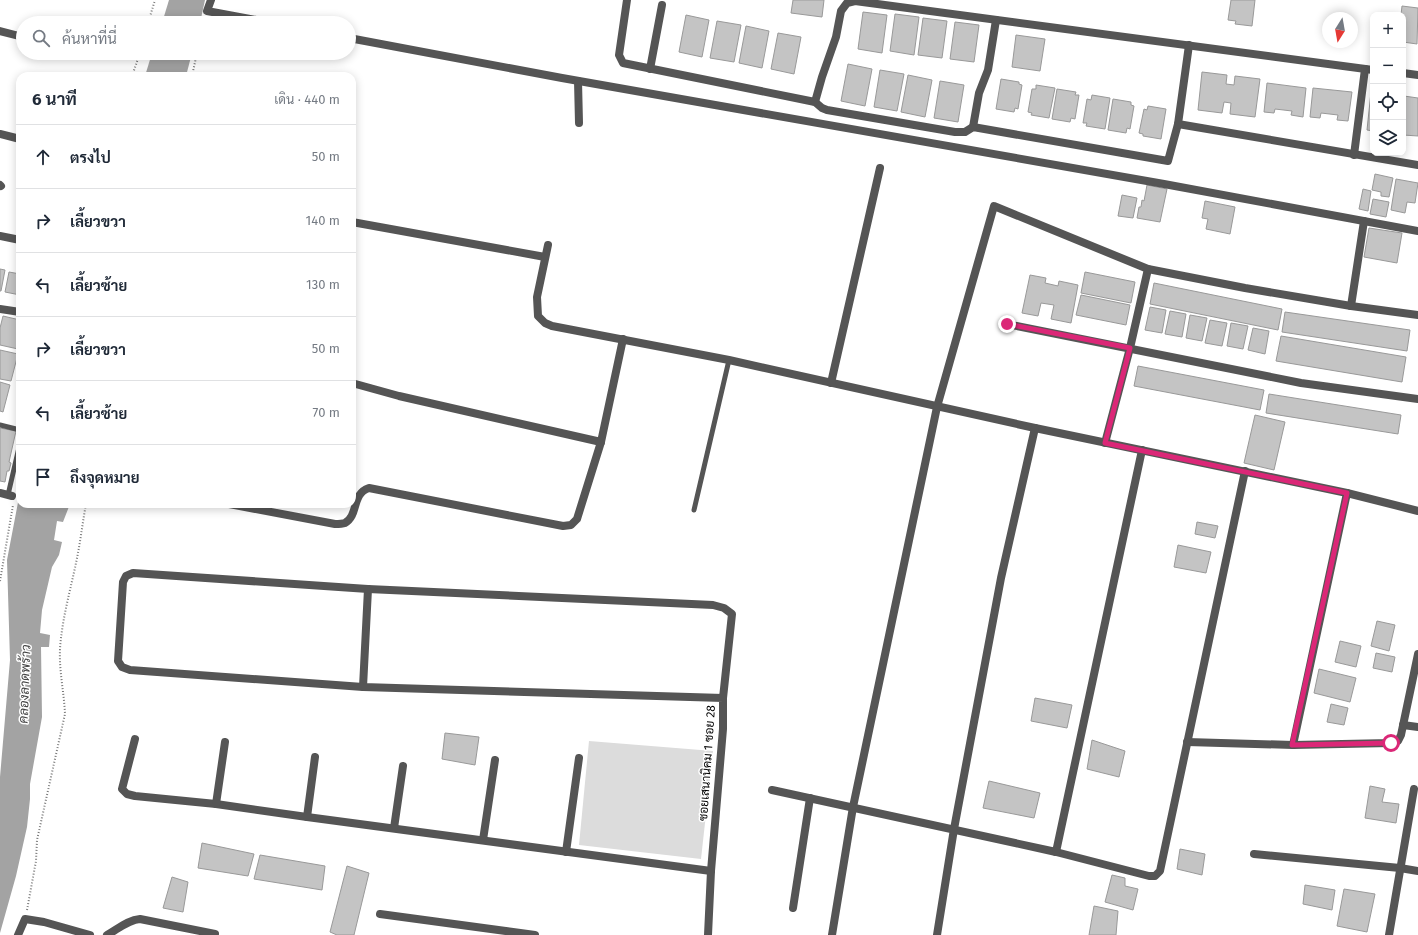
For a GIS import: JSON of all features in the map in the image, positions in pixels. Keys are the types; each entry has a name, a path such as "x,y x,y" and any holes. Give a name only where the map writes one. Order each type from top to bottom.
{"street":[{"path":"211,0 207,11 234,16"},
{"path":"627,0 618,55 623,63 815,102 822,108 828,110 955,132 965,132 973,127 1168,161 1178,124 1189,45"},
{"path":"815,102 836,37 841,11 847,3 855,1 1369,70 1354,155"},
{"path":"650,69 662,5"},
{"path":"973,127 980,89 988,70 996,20"},
{"path":"0,31 16,35"},
{"path":"356,39 578,81 1140,179 1418,231"},
{"path":"1406,73 1418,75"},
{"path":"578,81 579,123"},
{"path":"1178,124 1418,166"},
{"path":"0,134 16,138"},
{"path":"831,383 880,168"},
{"path":"832,935 853,807 937,407 994,206 1148,269 1245,288 1351,306 1418,315"},
{"path":"1351,306 1364,221"},
{"path":"356,223 546,257"},
{"path":"0,236 16,239"},
{"path":"548,245 537,297 538,316 545,323 552,326 729,360 937,407 1347,493 1418,511"},
{"path":"1105,443 1130,348 1148,269"},
{"path":"0,309 16,311"},
{"path":"1007,324 1300,384 1418,399"},
{"path":"356,494 369,488 563,526 571,526 577,519 601,442 623,339"},
{"path":"356,384 399,396 601,442"},
{"path":"937,935 954,829 1001,578 1035,428"},
{"path":"1056,852 1142,450"},
{"path":"772,790 954,829 1056,852 1149,876 1155,876 1160,872 1245,471"},
{"path":"0,493 11,497"},
{"path":"1292,745 1347,493"},
{"path":"250,508 335,524 344,523 351,517 353,508"},
{"path":"363,687 368,589 133,573 126,576 123,582 118,661 122,667 130,670 363,687 723,698"},
{"name":"ซอยเสนานิคม 1 ซอย 28","path":"368,589 713,605 724,608 732,614 723,698 724,729 711,871 708,935"},
{"path":"1187,742 1292,745 1391,743 1398,741 1403,725 1418,654"},
{"path":"1403,725 1418,727"},
{"path":"135,739 122,789 127,794 135,796 216,804 711,871"},
{"path":"216,804 225,742"},
{"path":"306,817 315,757"},
{"path":"566,852 580,758"},
{"path":"483,840 495,760"},
{"path":"394,828 403,766"},
{"path":"1389,935 1414,789"},
{"path":"793,908 810,798"},
{"path":"1254,854 1418,871"},
{"path":"380,914 535,935"},
{"path":"107,935 128,922 140,919 215,934"},
{"path":"18,935 25,920 44,922 90,935"}],"lane":[{"path":"694,510 729,360"},
{"path":"0,426 16,429"},
{"path":"11,497 16,468"}],"path":[{"path":"150,16 154,0"},
{"path":"133,72 138,60"},
{"path":"193,72 195,60"},
{"path":"0,581 11,497"},
{"path":"25,920 36,861 37,840 65,714 60,669 62,635 85,508"}],"shaded area":[{"path":"589,741 713,751 701,859 579,845"}],"water":[{"path":"169,0 205,0 202,16 164,16"},
{"path":"150,60 190,60 187,72 146,72"},
{"name":"คลองลาดพร้าว","path":"17,508 68,508 63,522 57,521 54,540 62,542 59,555 52,567 42,610 40,633 50,635 49,647 41,647 42,717 30,784 27,827 16,876 0,933 0,777 10,660 7,560"}],"building":[{"path":"793,0 824,0 822,17 791,13"},
{"path":"1231,0 1255,0 1252,26 1235,24 1236,21 1228,20"},
{"path":"1402,6 1418,8 1417,44 1406,42 1406,12 1401,12"},
{"path":"863,12 887,15 882,53 858,49"},
{"path":"895,14 919,17 914,55 890,51"},
{"path":"686,15 709,20 702,57 679,52"},
{"path":"923,18 947,21 942,58 918,55"},
{"path":"717,21 741,25 734,62 710,58"},
{"path":"955,22 979,25 974,62 950,59"},
{"path":"746,26 769,31 762,68 739,63"},
{"path":"778,33 801,37 794,74 771,69"},
{"path":"1016,35 1045,39 1040,71 1012,67"},
{"path":"848,64 872,69 865,106 841,101"},
{"path":"880,70 904,74 897,111 874,107"},
{"path":"1202,72 1227,75 1226,84 1234,85 1235,76 1260,79 1255,117 1230,114 1231,103 1224,102 1222,113 1198,110"},
{"path":"908,75 932,80 925,117 901,112"},
{"path":"1001,79 1019,82 1019,84 1022,85 1018,109 1015,108 1014,112 996,109"},
{"path":"940,81 964,85 958,122 934,118"},
{"path":"1267,83 1306,88 1303,117 1291,115 1292,111 1275,109 1274,113 1264,112"},
{"path":"1036,85 1055,88 1049,118 1031,115 1032,113 1028,112 1032,89 1036,89"},
{"path":"1313,88 1352,92 1348,121 1337,120 1338,115 1321,113 1320,118 1310,117"},
{"path":"1057,89 1076,92 1075,95 1079,95 1075,119 1071,118 1070,122 1052,119"},
{"path":"1092,95 1110,98 1105,129 1086,126 1087,123 1083,123 1087,99 1091,100"},
{"path":"1406,96 1418,98 1418,136 1406,135"},
{"path":"1113,99 1131,102 1131,105 1134,106 1130,129 1127,128 1126,133 1108,130"},
{"path":"1370,102 1370,130 1367,130"},
{"path":"1148,106 1166,109 1161,139 1143,136 1143,134 1139,133 1144,109 1147,110"},
{"path":"1375,174 1393,178 1389,197 1381,196 1381,192 1372,190"},
{"path":"1396,179 1418,183 1415,203 1407,202 1405,213 1391,210"},
{"path":"1147,185 1167,189 1160,222 1137,218 1139,207 1141,207 1142,200 1144,201"},
{"path":"1363,189 1371,191 1368,211 1359,209"},
{"path":"1122,195 1137,198 1133,218 1118,216"},
{"path":"1373,199 1389,202 1386,217 1370,214"},
{"path":"1205,201 1235,207 1230,234 1206,229 1208,219 1202,218"},
{"path":"1369,228 1402,233 1397,263 1364,257"},
{"path":"0,269 5,270 1,291 0,291"},
{"path":"9,272 16,273 16,294 5,292"},
{"path":"1085,272 1135,282 1131,303 1081,293"},
{"path":"1030,275 1046,278 1045,283 1058,286 1059,281 1078,285 1071,323 1051,319 1054,305 1041,303 1038,316 1022,313"},
{"path":"1154,283 1282,309 1278,330 1150,304"},
{"path":"1081,295 1130,305 1126,325 1076,315"},
{"path":"1150,307 1166,310 1162,333 1145,330"},
{"path":"1170,311 1186,314 1182,337 1165,334"},
{"path":"1285,312 1410,330 1407,351 1282,332"},
{"path":"1190,315 1207,318 1202,341 1186,338"},
{"path":"3,316 16,319 16,349 0,345 0,328"},
{"path":"1210,320 1227,323 1222,346 1205,343"},
{"path":"1231,323 1248,326 1243,349 1227,346"},
{"path":"1253,328 1269,331 1265,354 1248,350"},
{"path":"1281,336 1406,357 1402,382 1276,361"},
{"path":"0,350 16,354 16,362 11,381 0,379"},
{"path":"1138,366 1264,390 1260,410 1134,386"},
{"path":"0,382 10,385 3,412 0,411"},
{"path":"1269,394 1401,415 1398,434 1266,413"},
{"path":"1255,415 1285,422 1274,470 1244,463"},
{"path":"0,428 16,431 9,462 11,463 9,471 7,471 5,482 0,481"},
{"path":"1197,522 1218,526 1215,538 1195,534"},
{"path":"1178,545 1211,552 1206,573 1174,567"},
{"path":"1377,621 1395,625 1389,651 1371,646"},
{"path":"1340,641 1361,646 1356,667 1335,662"},
{"path":"1376,653 1395,657 1392,672 1373,668"},
{"path":"1319,669 1356,678 1350,702 1314,693"},
{"path":"1035,698 1072,705 1067,728 1031,721"},
{"path":"1331,704 1348,708 1344,725 1327,722"},
{"path":"445,733 479,737 475,765 442,759"},
{"path":"1092,740 1125,751 1119,777 1087,769"},
{"path":"989,781 1040,793 1034,818 983,808"},
{"path":"1370,786 1385,789 1382,802 1399,804 1396,823 1365,818"},
{"path":"202,843 254,854 248,876 198,868"},
{"path":"1180,849 1205,854 1202,875 1177,869"},
{"path":"260,855 325,866 322,890 254,879"},
{"path":"347,866 369,873 354,935 337,935 330,932"},
{"path":"1112,875 1125,878 1125,886 1138,889 1133,910 1105,902"},
{"path":"172,877 188,882 183,912 163,908"},
{"path":"1305,885 1335,890 1332,910 1303,904"},
{"path":"1344,889 1375,894 1367,932 1337,926"},
{"path":"1094,906 1118,911 1116,935 1089,935"}],"route":[{"path":"1007,324 1130,348 1105,443 1347,493 1292,745 1391,743"}]}
